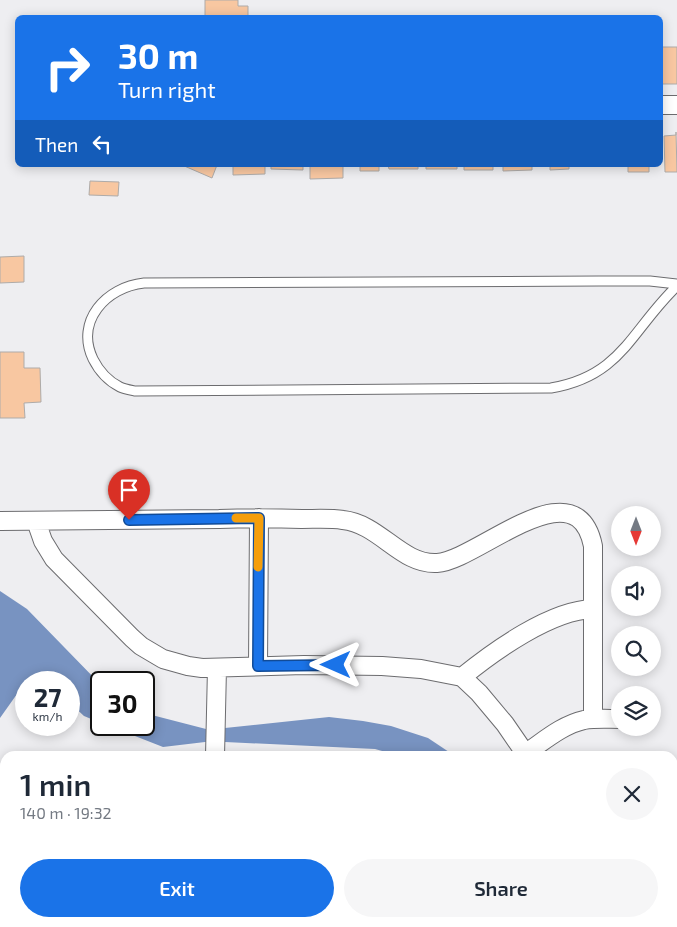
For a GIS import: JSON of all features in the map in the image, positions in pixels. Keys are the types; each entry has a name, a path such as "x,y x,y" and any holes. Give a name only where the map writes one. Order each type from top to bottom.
{"street":[{"path":"663,105 677,105"},
{"path":"0,521 332,519 356,522 375,531 409,556 428,563 437,563 454,559 511,528 535,518 566,514 582,522 588,529 593,546 593,719"},
{"path":"258,666 259,518"},
{"path":"36,521 43,541 58,564 141,646 163,659 195,667 217,668 258,666 382,666 421,669 462,677 479,693 505,724 523,751"},
{"path":"462,677 503,647 548,621 571,612 593,609"},
{"path":"216,751 217,668"},
{"path":"532,751 565,727 593,719 611,720"}],"lane":[{"path":"650,281 677,285 661,302 625,349 604,368 581,381 551,388 135,391 120,387 107,379 97,368 90,354 88,339 91,320 98,306 122,288 144,283 650,281"}],"water":[{"path":"0,591 27,609 90,674 90,718 80,712 80,671 15,671 15,697 0,718"},
{"path":"155,716 206,729 329,717 391,726 428,738 448,751 382,751 375,749 225,742 205,742 163,747 135,736 155,736"}],"building":[{"path":"205,0 238,0 238,6 248,6 248,15 205,15"},
{"path":"663,47 677,47 677,84 663,84"},
{"path":"676,132 677,172 665,172 664,136 676,135"},
{"path":"187,167 216,167 212,178"},
{"path":"233,167 265,167 265,174 233,175"},
{"path":"271,167 303,167 303,170 271,169"},
{"path":"310,167 343,167 343,178 310,179"},
{"path":"360,167 379,167 379,171 360,171"},
{"path":"388,167 418,167 418,169 389,169"},
{"path":"426,167 457,167 457,169 426,169"},
{"path":"464,167 493,167 493,170 464,170"},
{"path":"503,167 532,167 532,170 503,171"},
{"path":"550,167 569,167 569,169 550,170"},
{"path":"628,167 649,167 649,172 628,172"},
{"path":"90,181 119,182 118,196 89,195"},
{"path":"24,256 24,282 0,283 0,257"},
{"path":"0,352 24,352 24,368 40,368 41,402 24,403 25,418 0,418"}],"slow traffic":[{"path":"236,518 259,518 258,567"}],"route":[{"path":"129,520 259,518 258,666 336,665"}]}
